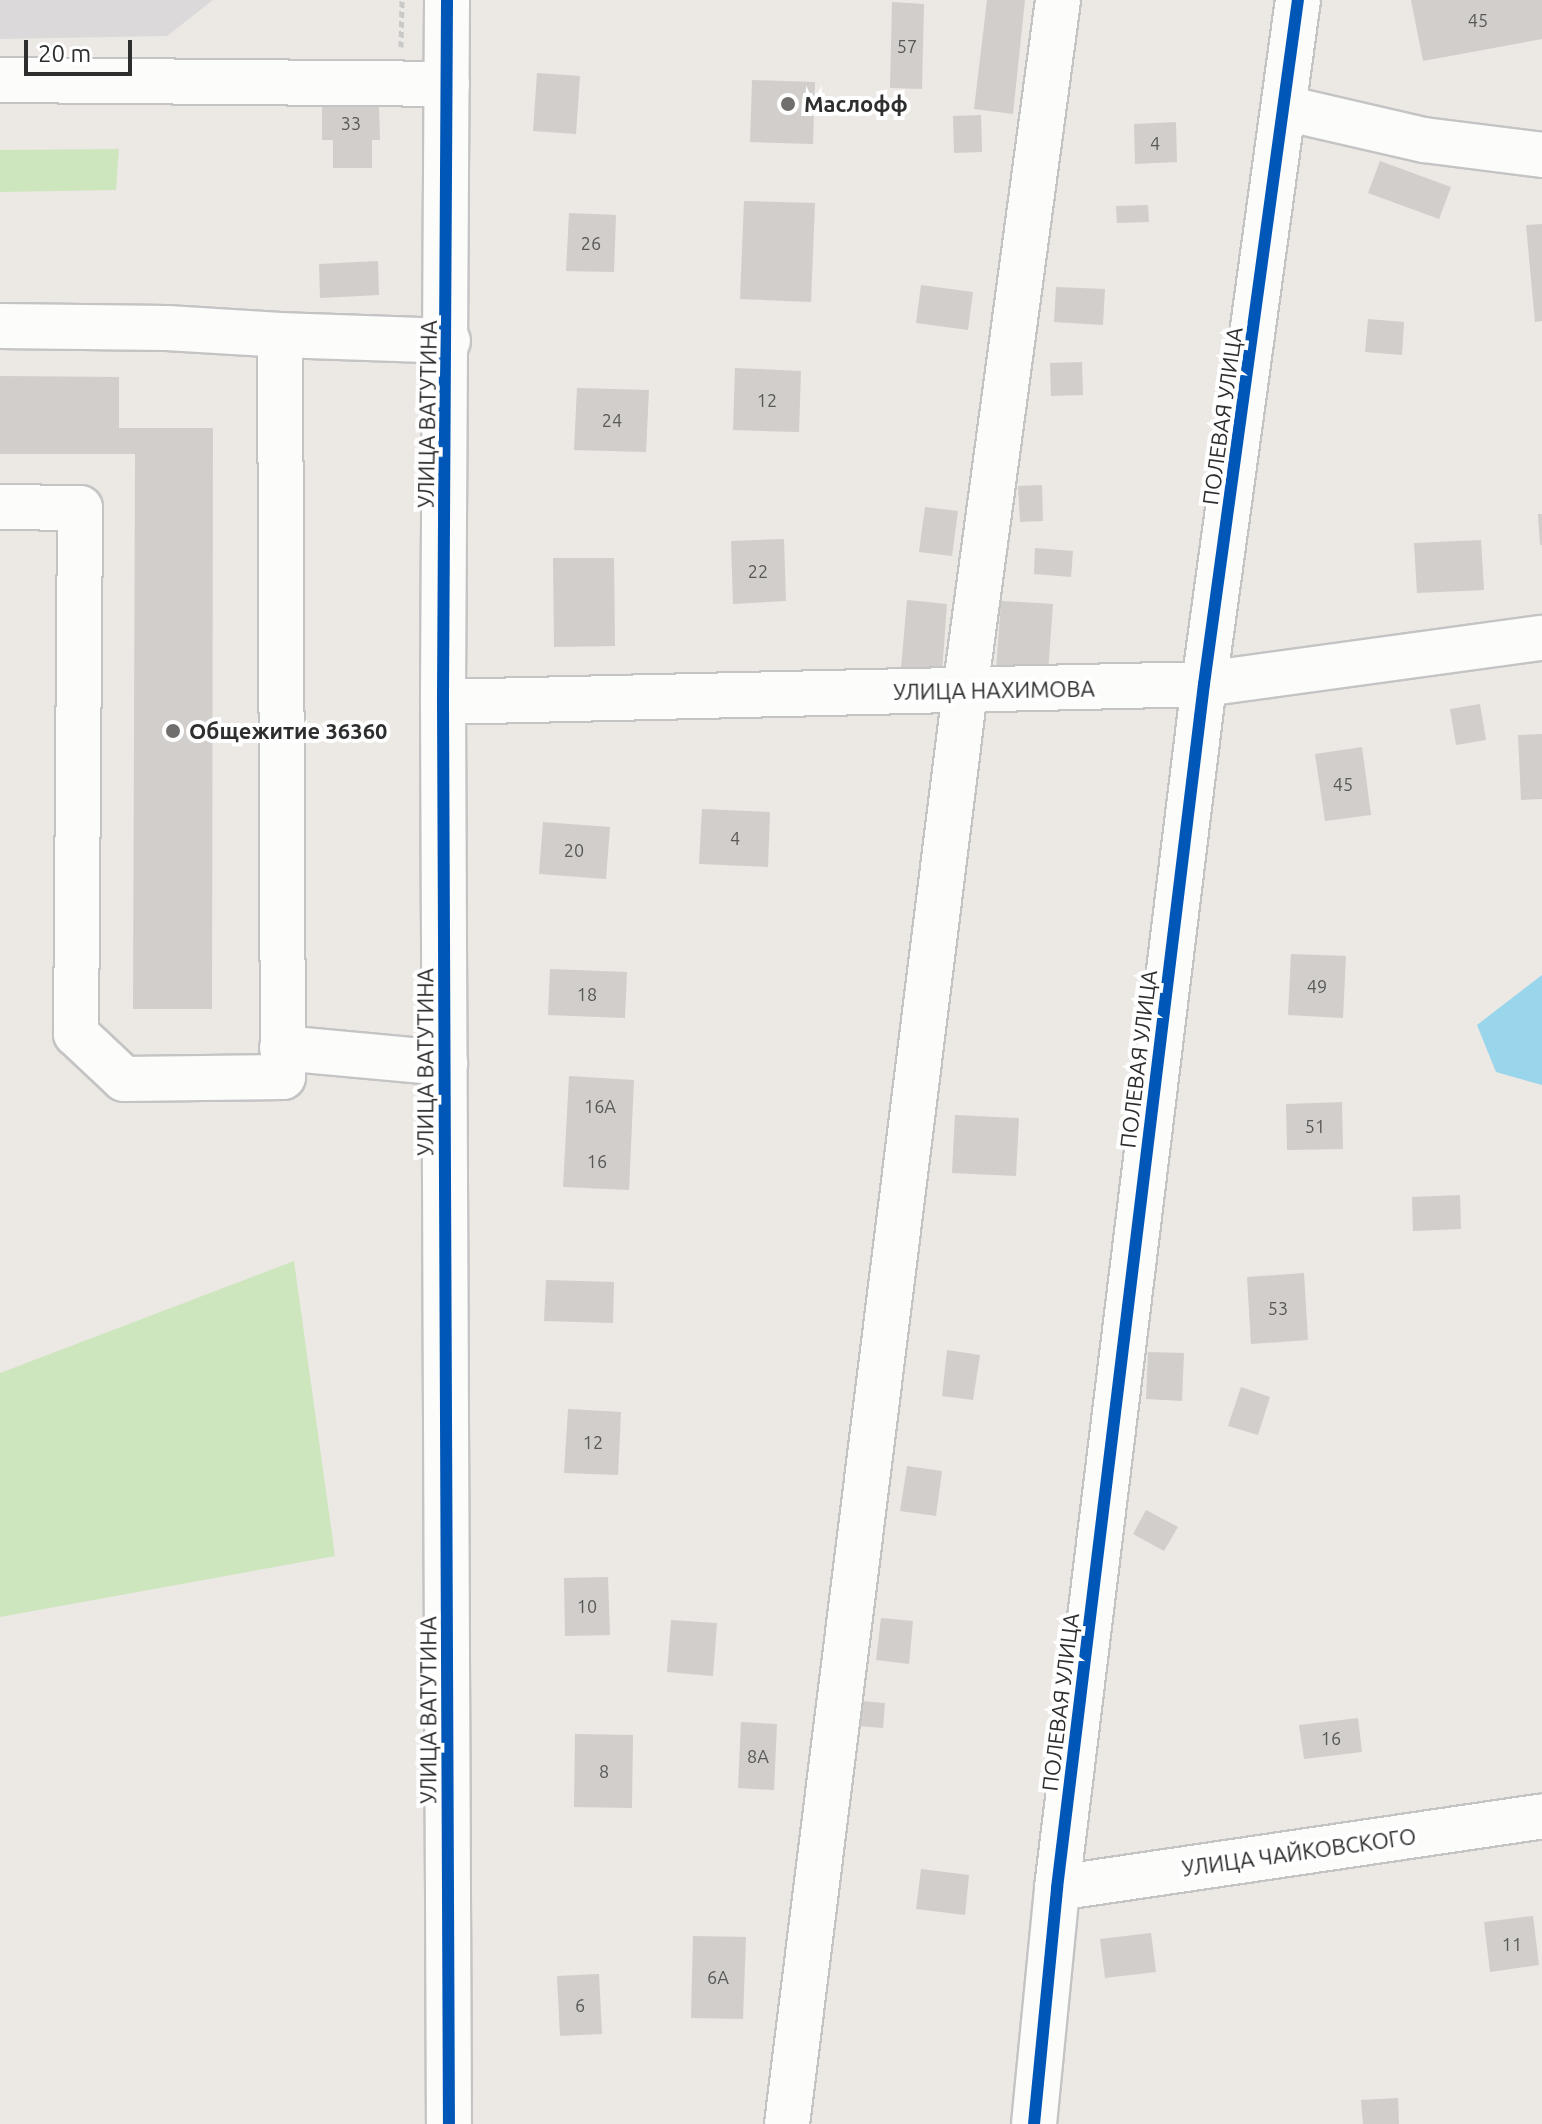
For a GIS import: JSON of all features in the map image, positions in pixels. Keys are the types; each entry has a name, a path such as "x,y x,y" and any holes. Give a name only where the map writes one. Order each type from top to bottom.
{"street":[{"path":"787,2124 965,691 1058,0"},
{"name":"ПОЛЕВАЯ УЛИЦА","path":"1034,2124 1057,1888 1204,684 1298,0"},
{"name":"УЛИЦА ВАТУТИНА","path":"449,2124 443,702 448,341 447,84 456,8"},
{"path":"0,80 447,84"},
{"path":"1285,108 1424,140 1542,155"},
{"path":"0,326 167,328 448,341"},
{"path":"0,507 80,508 76,1034 124,1079 283,1077 280,335"},
{"name":"УЛИЦА НАХИМОВА","path":"443,702 1204,684 1542,638"},
{"path":"282,1048 445,1063"},
{"name":"УЛИЦА ЧАЙКОВСКОГО","path":"1057,1888 1542,1816"}],"shaded area":[{"path":"0,0 213,0 167,36 0,39"}],"green space":[{"path":"119,149 116,190 0,192 0,150"},
{"path":"294,1261 335,1556 0,1617 0,1373"}],"water":[{"path":"1542,975 1542,1085 1496,1072 1477,1025"}],"building":[{"path":"987,0 1025,0 1013,114 974,109"},
{"path":"1411,0 1542,0 1542,39 1423,61"},
{"path":"892,2 924,4 922,89 890,88"},
{"path":"537,73 580,76 576,134 533,131"},
{"path":"752,80 815,82 813,144 750,142"},
{"path":"322,106 379,106 380,140 372,140 372,168 333,168 333,140 322,140"},
{"path":"981,115 982,152 954,153 953,116"},
{"path":"1176,122 1177,162 1135,164 1134,124"},
{"path":"1380,161 1451,187 1439,219 1368,193"},
{"path":"744,201 815,203 811,302 740,299"},
{"path":"1148,205 1149,222 1117,223 1116,206"},
{"path":"569,213 616,215 614,272 566,271"},
{"path":"1542,224 1542,321 1535,322 1526,225"},
{"path":"378,261 379,295 320,298 319,264"},
{"path":"921,285 973,292 968,330 916,323"},
{"path":"1056,287 1105,289 1103,325 1054,322"},
{"path":"1368,319 1404,322 1402,355 1365,352"},
{"path":"1082,362 1083,395 1051,396 1050,363"},
{"path":"735,368 801,371 799,432 733,430"},
{"name":"Общежитие 36360","path":"0,376 119,377 119,428 213,428 212,1009 133,1009 135,454 0,454"},
{"path":"577,388 649,390 646,452 574,450"},
{"path":"1042,485 1043,521 1020,522 1018,486"},
{"path":"925,507 958,511 952,556 919,552"},
{"path":"1538,514 1542,514 1542,545 1540,545"},
{"path":"784,539 786,601 733,604 731,541"},
{"path":"1481,540 1484,590 1417,593 1414,543"},
{"path":"1035,548 1073,551 1071,577 1034,574"},
{"path":"553,558 614,558 615,646 554,647"},
{"path":"907,600 947,604 942,672 901,668"},
{"path":"1001,601 1053,604 1048,673 996,670"},
{"path":"1480,704 1486,740 1456,745 1450,709"},
{"path":"1542,734 1542,799 1521,800 1518,735"},
{"path":"1362,747 1371,815 1325,821 1315,754"},
{"path":"702,809 770,812 768,867 699,864"},
{"path":"543,822 610,827 606,879 539,874"},
{"path":"1291,954 1346,956 1343,1018 1288,1015"},
{"path":"550,969 627,972 625,1018 548,1015"},
{"path":"569,1076 634,1080 629,1190 563,1187"},
{"path":"1342,1102 1343,1149 1287,1150 1286,1104"},
{"path":"955,1115 1019,1118 1016,1176 952,1173"},
{"path":"1460,1195 1461,1229 1413,1231 1412,1197"},
{"path":"1304,1273 1308,1340 1251,1344 1247,1277"},
{"path":"546,1280 614,1282 613,1323 544,1321"},
{"path":"947,1350 980,1355 973,1400 942,1396"},
{"path":"1148,1352 1184,1353 1182,1401 1146,1399"},
{"path":"1241,1387 1270,1397 1258,1435 1228,1426"},
{"path":"568,1409 621,1412 618,1475 564,1473"},
{"path":"907,1466 942,1471 936,1516 900,1511"},
{"path":"1146,1510 1178,1527 1164,1551 1133,1534"},
{"path":"608,1577 610,1635 565,1636 564,1578"},
{"path":"881,1618 913,1621 909,1664 876,1660"},
{"path":"671,1620 717,1623 713,1676 667,1672"},
{"path":"861,1701 885,1703 883,1728 858,1726"},
{"path":"1358,1718 1362,1752 1304,1759 1299,1725"},
{"path":"741,1722 777,1724 774,1790 738,1788"},
{"path":"575,1734 633,1735 632,1808 574,1807"},
{"path":"921,1869 969,1875 965,1915 916,1909"},
{"path":"1533,1916 1539,1965 1490,1972 1484,1922"},
{"path":"1151,1933 1156,1972 1105,1978 1100,1939"},
{"path":"693,1936 746,1937 743,2019 691,2018"},
{"path":"599,1974 602,2034 560,2036 557,1976"},
{"path":"1398,2098 1399,2124 1363,2124 1361,2100"}],"cycle path":[{"path":"447,0 443,702 449,2124"},
{"path":"1034,2124 1057,1888 1204,684 1298,0"}],"place":[{"name":"Маслофф","path":"788,104"},
{"name":"Общежитие 36360","path":"173,731"}]}
